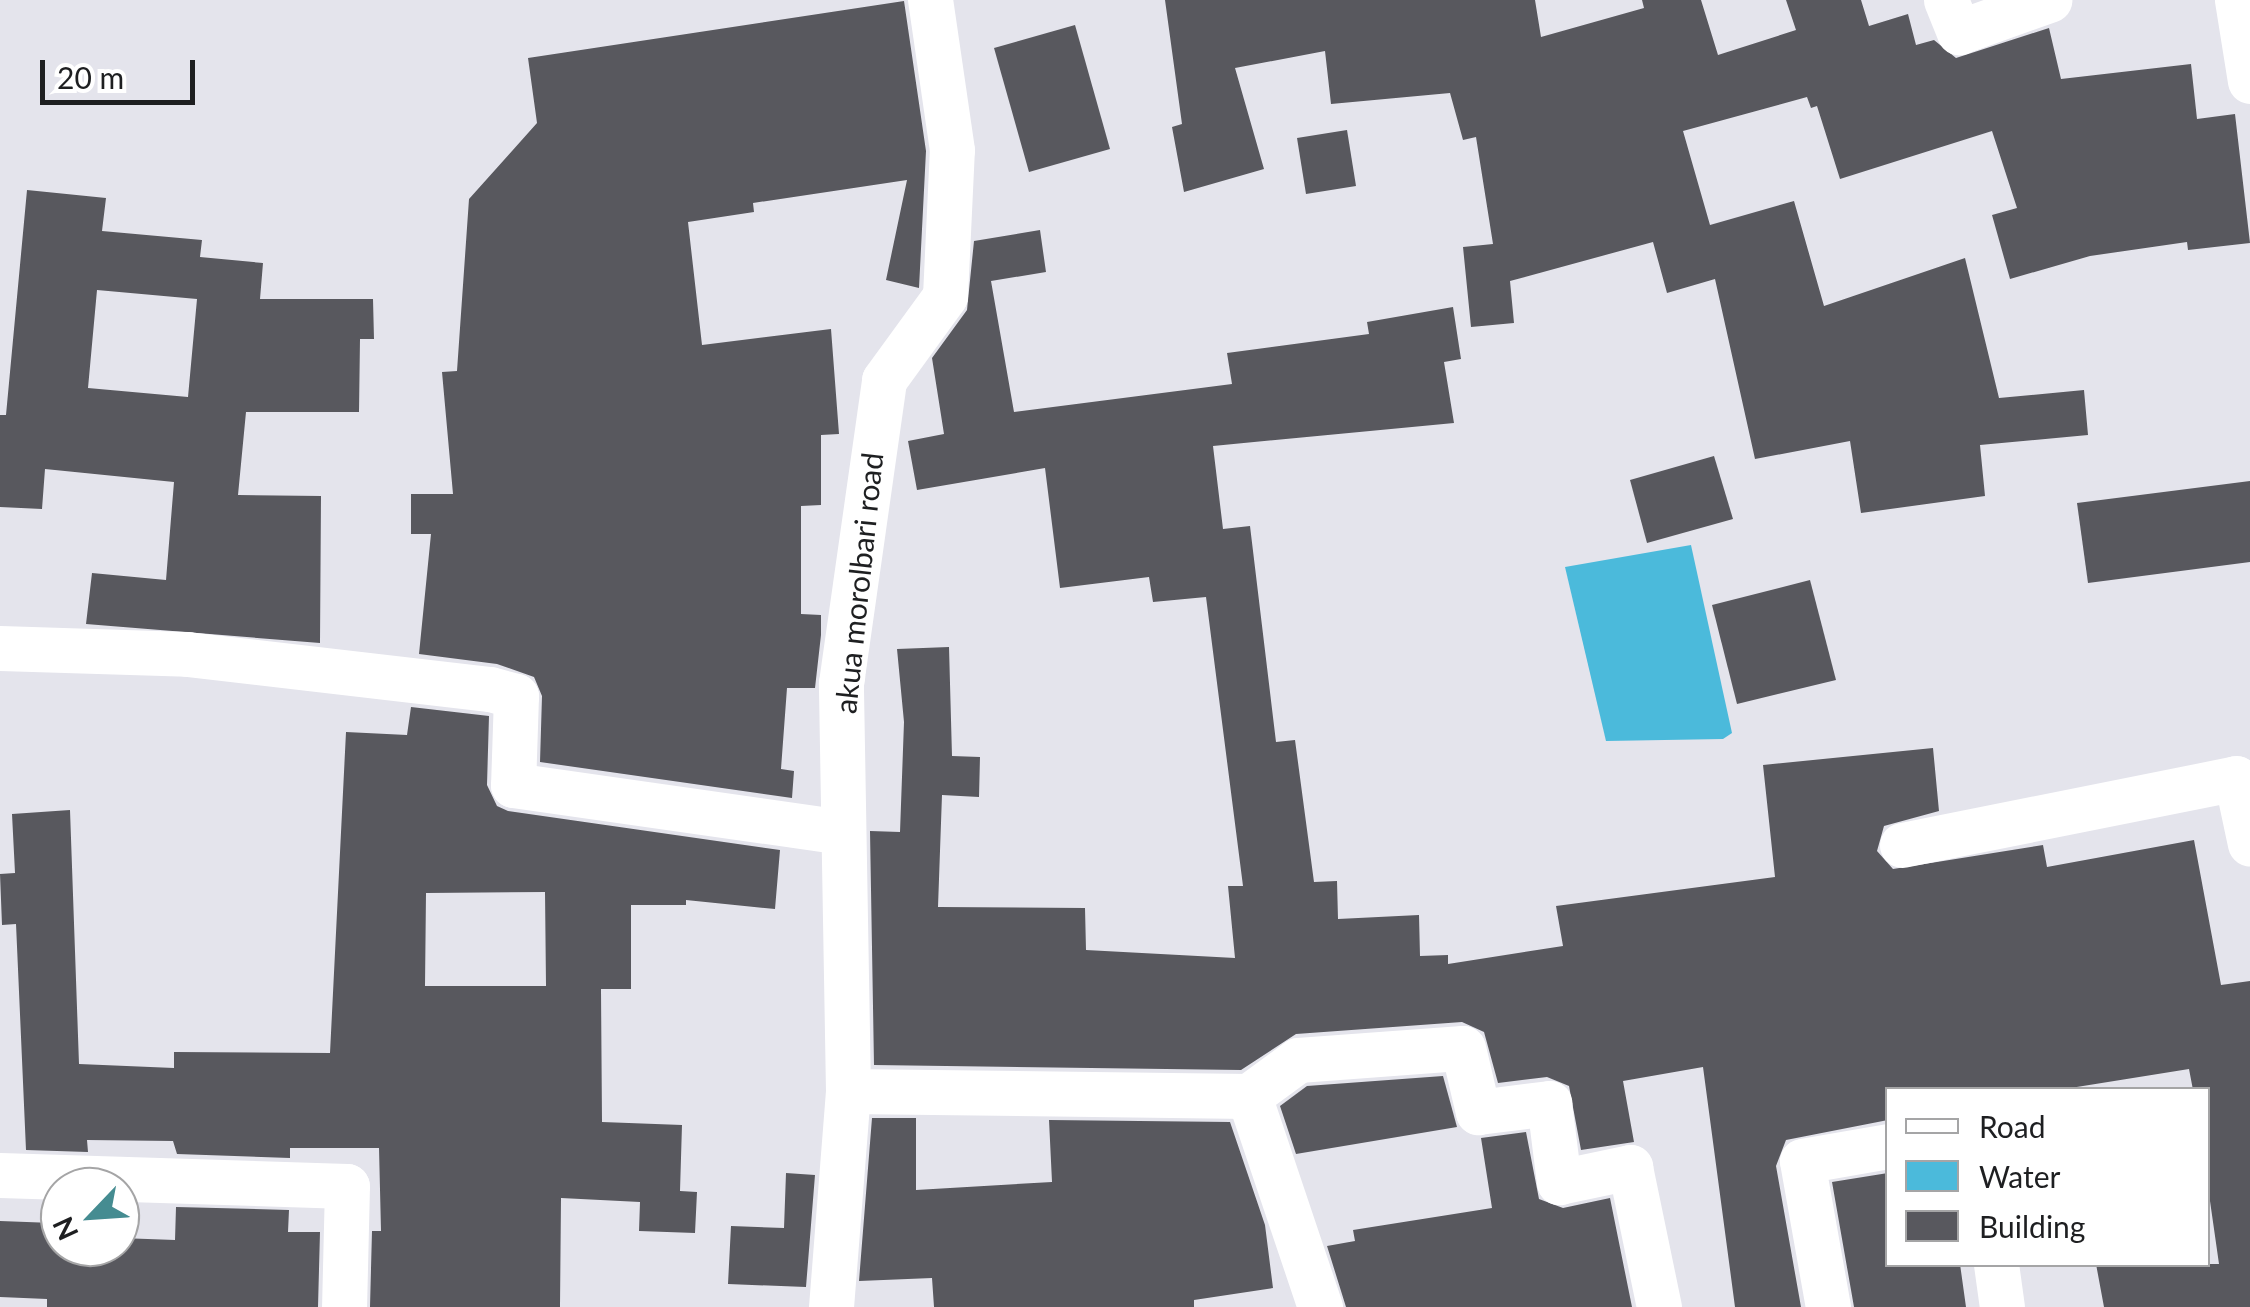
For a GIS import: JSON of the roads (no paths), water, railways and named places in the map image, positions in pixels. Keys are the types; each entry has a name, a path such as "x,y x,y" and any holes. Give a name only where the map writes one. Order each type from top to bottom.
{"street":[{"name":"akua morolbari road","path":"831,1307 848,1091 841,683 884,380 945,296 952,150 930,0"},
{"path":"1946,0 1958,32 2049,0"},
{"path":"2237,0 2250,81"},
{"path":"0,648 187,654 490,690 516,696 512,786 843,832"},
{"path":"1902,845 2236,778 2250,844"},
{"path":"848,1091 1249,1096 1298,1060 1463,1048 1478,1112 1549,1103 1559,1182 1630,1167 1659,1307"},
{"path":"1249,1096 1320,1307"},
{"path":"1828,1307 1802,1161 1885,1147"},
{"path":"0,1176 347,1186 344,1307"},
{"path":"1996,1267 2002,1307"}],"water":[{"path":"1691,545 1732,733 1723,739 1606,741 1565,567"}]}
